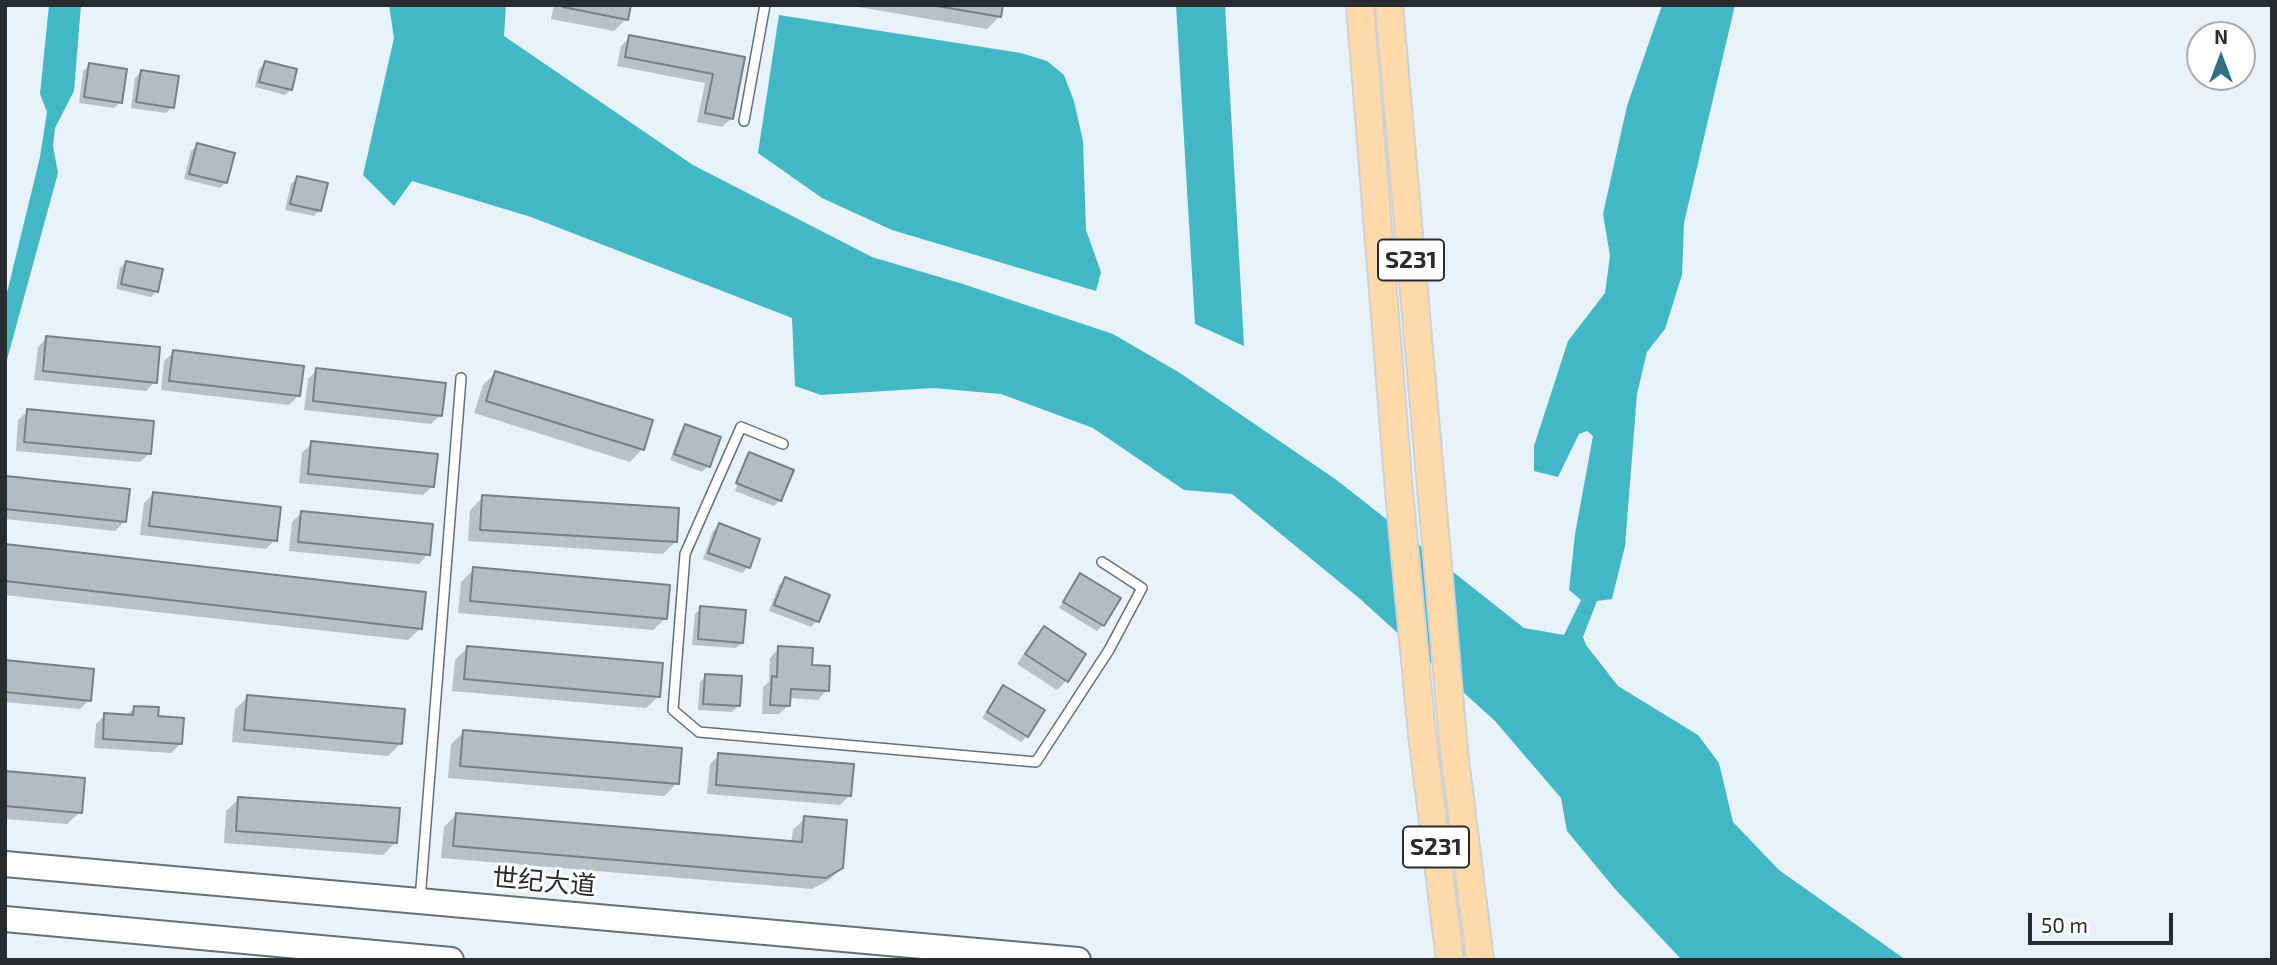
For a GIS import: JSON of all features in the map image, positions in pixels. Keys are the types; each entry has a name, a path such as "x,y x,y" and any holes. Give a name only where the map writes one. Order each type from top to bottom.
{"main road":[{"name":"S231","path":"1360,5 1399,491 1422,734 1450,960"},
{"name":"S231","path":"1389,5 1454,751 1480,960"},
{"name":"世纪大道","path":"5,864 1078,960"},
{"path":"5,919 451,960"}],"lane":[{"path":"744,121 765,5"},
{"path":"420,901 461,378"},
{"path":"783,444 741,427 685,554 673,710 699,732 1035,762 1109,650 1142,588 1102,562"}],"water":[{"path":"49,5 81,5 74,91 55,128 53,146 58,173 5,367 5,301 40,157 47,112 40,94"},
{"path":"389,5 506,5 504,36 693,165 872,257 1113,334 1180,373 1338,481 1524,628 1564,635 1581,600 1569,590 1575,534 1593,436 1587,431 1579,434 1558,477 1534,471 1534,446 1568,341 1605,293 1610,256 1603,214 1627,106 1662,5 1735,5 1684,223 1682,275 1665,329 1647,352 1637,394 1625,546 1612,599 1597,601 1583,637 1586,645 1618,686 1698,735 1719,763 1733,822 1779,870 1906,960 1682,960 1615,889 1567,831 1561,798 1495,721 1359,598 1232,494 1184,490 1093,428 1001,394 933,388 821,395 795,386 792,318 531,217 412,181 394,206 363,175 394,38"},
{"path":"1176,5 1225,5 1244,346 1195,324"},
{"path":"779,15 1021,53 1047,61 1064,75 1074,101 1083,141 1086,230 1101,272 1096,291 892,230 822,198 758,153"}],"building":[{"path":"563,5 631,5 628,20"},
{"path":"931,5 1003,5 1001,17"},
{"path":"629,35 745,57 733,119 705,113 713,74 625,57"},
{"path":"265,61 297,69 292,90 259,82"},
{"path":"89,63 127,69 122,103 84,97"},
{"path":"141,70 179,76 174,108 136,102"},
{"path":"197,143 235,153 227,183 189,174"},
{"path":"297,176 328,183 321,211 290,204"},
{"path":"126,261 163,269 158,292 121,284"},
{"path":"46,336 160,347 157,383 43,371"},
{"path":"173,350 304,366 300,396 169,381"},
{"path":"316,368 446,383 442,416 313,401"},
{"path":"495,371 653,420 644,450 486,401"},
{"path":"27,409 154,421 151,454 24,442"},
{"path":"685,424 721,437 710,467 674,454"},
{"path":"311,441 438,454 434,487 308,474"},
{"path":"749,452 794,470 781,501 736,483"},
{"path":"6,476 130,489 126,522 5,509"},
{"path":"153,492 281,507 277,541 149,526"},
{"path":"482,495 679,508 677,542 480,530"},
{"path":"301,511 433,524 430,555 298,542"},
{"path":"719,523 760,539 750,568 708,553"},
{"path":"5,544 426,592 422,629 5,581"},
{"path":"473,567 670,585 667,619 470,601"},
{"path":"1080,573 1121,598 1104,626 1063,602"},
{"path":"785,577 830,595 819,622 774,605"},
{"path":"700,606 746,610 743,643 698,639"},
{"path":"1044,626 1086,654 1068,682 1025,654"},
{"path":"467,646 663,663 660,697 464,679"},
{"path":"778,646 813,648 812,665 830,666 829,691 791,689 790,706 770,705 772,676 777,677"},
{"path":"5,660 94,669 91,701 5,692"},
{"path":"705,674 742,676 740,706 703,704"},
{"path":"1003,685 1045,710 1028,737 987,712"},
{"path":"247,695 405,709 402,744 244,730"},
{"path":"134,706 159,707 158,716 184,718 182,744 103,739 104,713 133,715"},
{"path":"463,730 682,748 679,784 460,766"},
{"path":"718,753 854,764 851,796 716,785"},
{"path":"5,771 85,778 82,813 5,806"},
{"path":"238,797 400,808 397,843 236,831"},
{"path":"456,813 802,842 804,816 847,820 843,868 826,878 453,846"}]}
